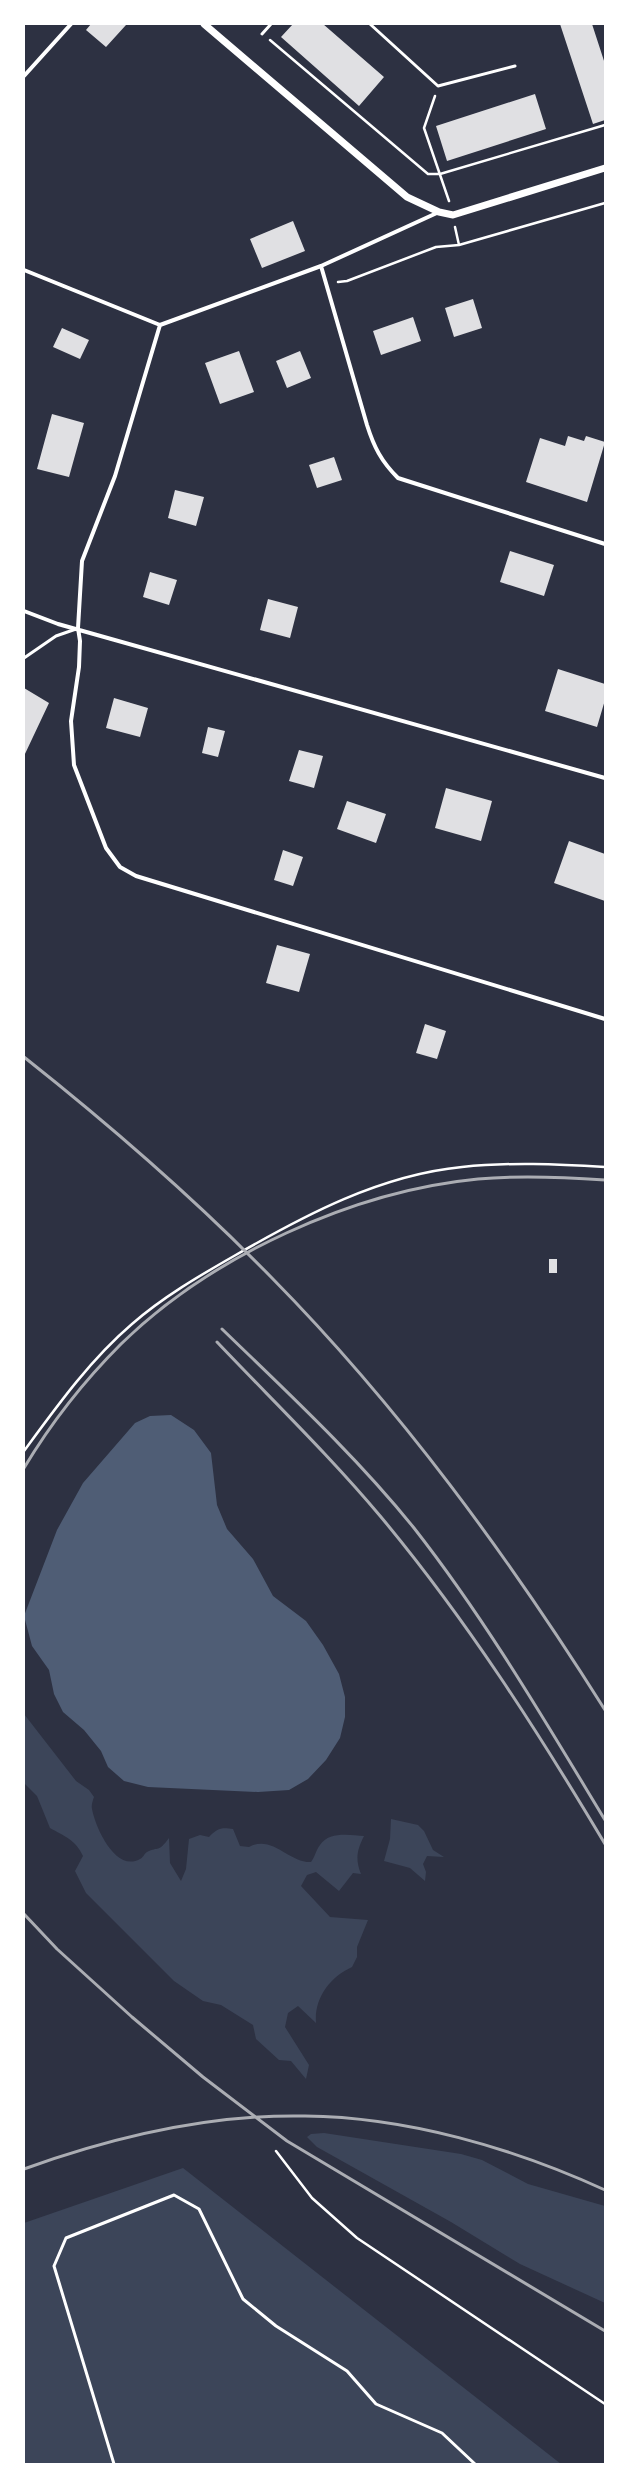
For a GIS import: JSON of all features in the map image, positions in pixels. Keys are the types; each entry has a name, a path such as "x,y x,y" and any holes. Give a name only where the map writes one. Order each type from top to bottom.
{"street":[{"path":"24,76 71,24"},
{"path":"204,24 406,197 439,212 453,215 605,168"},
{"path":"24,270 160,325 321,266 439,212"},
{"path":"321,266 375,450 383,464 398,478 605,544"},
{"path":"160,325 115,476 82,561 78,628 80,641 71,721 74,765 106,848 120,867 136,876 605,1019"},
{"path":"24,611 78,628 605,778"}],"lane":[{"path":"262,34 271,24"},
{"path":"370,24 438,86 514,66"},
{"path":"24,658 56,636 78,628"},
{"path":"114,2464 54,2266 66,2238 174,2194 199,2209 243,2298 276,2326 347,2371 376,2404 442,2432 475,2464"}],"path":[{"path":"262,34 428,174 440,174 605,125"},
{"path":"438,86 424,128 453,215"},
{"path":"326,283 347,281 436,247 459,245 605,203"},
{"path":"24,1451 70,1389 113,1341 150,1309 194,1279 293,1222 346,1198 397,1180 461,1167 540,1164 605,1167"},
{"path":"276,2151 312,2198 357,2238 605,2404"}],"shaded area":[{"path":"171,1415 194,1430 211,1453 217,1505 227,1529 253,1559 273,1596 306,1621 323,1645 339,1674 345,1697 345,1717 340,1738 326,1760 308,1779 289,1790 258,1792 148,1787 124,1781 108,1767 101,1751 84,1730 63,1712 54,1694 49,1670 32,1646 24,1616 57,1530 83,1483 135,1423 150,1416"},
{"path":"24,1714 76,1781 89,1790 94,1797 92,1807 97,1826 108,1846 115,1854 122,1859 131,1862 142,1858 147,1852 160,1847 169,1838 170,1863 181,1881 186,1869 189,1839 200,1835 209,1837 220,1829 233,1829 240,1846 249,1847 257,1844 265,1844 273,1846 295,1858 311,1862 320,1845 329,1838 340,1835 364,1836 357,1859 361,1874 353,1873 339,1891 316,1872 307,1875 301,1886 330,1917 368,1920 357,1947 357,1957 352,1967 337,1976 325,1989 318,2005 316,2023 298,2006 288,2013 285,2027 309,2065 306,2079 291,2061 279,2060 256,2039 253,2025 221,2005 203,2001 174,1981 86,1893 75,1871 83,1856 73,1842 50,1828 37,1796 24,1783"},
{"path":"391,1819 418,1825 424,1831 433,1850 444,1857 427,1856 423,1864 426,1872 425,1881 410,1868 384,1861 390,1839"},
{"path":"324,2133 461,2154 482,2160 528,2184 605,2206 605,2303 520,2264 451,2222 317,2147 307,2137 311,2134"},
{"path":"183,2168 561,2464 24,2464 24,2223"}],"building":[{"path":"91,24 126,25 106,47 86,30"},
{"path":"293,24 323,24 384,77 359,106 281,37"},
{"path":"560,24 592,24 605,64 605,120 593,124"},
{"path":"535,94 546,129 447,161 436,126"},
{"path":"293,221 305,251 262,268 250,239"},
{"path":"473,299 482,328 454,337 445,308"},
{"path":"413,317 421,341 381,355 373,331"},
{"path":"62,328 89,340 80,359 53,347"},
{"path":"239,351 254,392 220,404 205,363"},
{"path":"300,351 311,378 287,388 276,361"},
{"path":"52,414 84,423 69,477 37,469"},
{"path":"568,436 584,441 586,436 605,442 587,502 526,482 540,438 565,446"},
{"path":"334,457 342,480 317,488 309,465"},
{"path":"175,490 204,497 196,526 168,518"},
{"path":"510,551 554,565 544,596 500,582"},
{"path":"150,572 177,580 169,605 143,597"},
{"path":"268,599 298,607 290,638 260,630"},
{"path":"558,669 605,684 605,700 597,727 545,711"},
{"path":"24,688 49,703 24,756"},
{"path":"114,698 148,708 140,737 106,728"},
{"path":"208,727 225,731 218,757 202,753"},
{"path":"299,750 323,756 314,788 289,781"},
{"path":"446,788 492,801 481,841 435,828"},
{"path":"347,801 386,814 376,843 337,829"},
{"path":"569,841 605,854 605,901 554,883"},
{"path":"283,850 303,857 293,886 274,880"},
{"path":"277,945 310,954 299,992 266,983"},
{"path":"425,1024 446,1031 437,1059 416,1053"},
{"path":"549,1259 557,1259 557,1273 549,1273"}],"railway":[{"path":"24,1057 120,1136 212,1219 271,1277 364,1378 408,1431 491,1540 530,1596 605,1710"},
{"path":"24,1468 45,1435 69,1403 121,1344 157,1312 197,1283 241,1256 286,1233 334,1213 382,1197 430,1186 478,1179 510,1177 557,1177 605,1180"},
{"path":"222,1329 345,1450 392,1501 414,1528 466,1599 514,1671 605,1820"},
{"path":"217,1342 342,1472 362,1494 412,1556 471,1635 527,1717 605,1844"},
{"path":"24,1914 57,1949 132,2017 203,2077 287,2141 605,2331"},
{"path":"24,2169 92,2147 198,2123 269,2116 305,2116 382,2122 459,2138 497,2148 534,2161 605,2190"}]}
